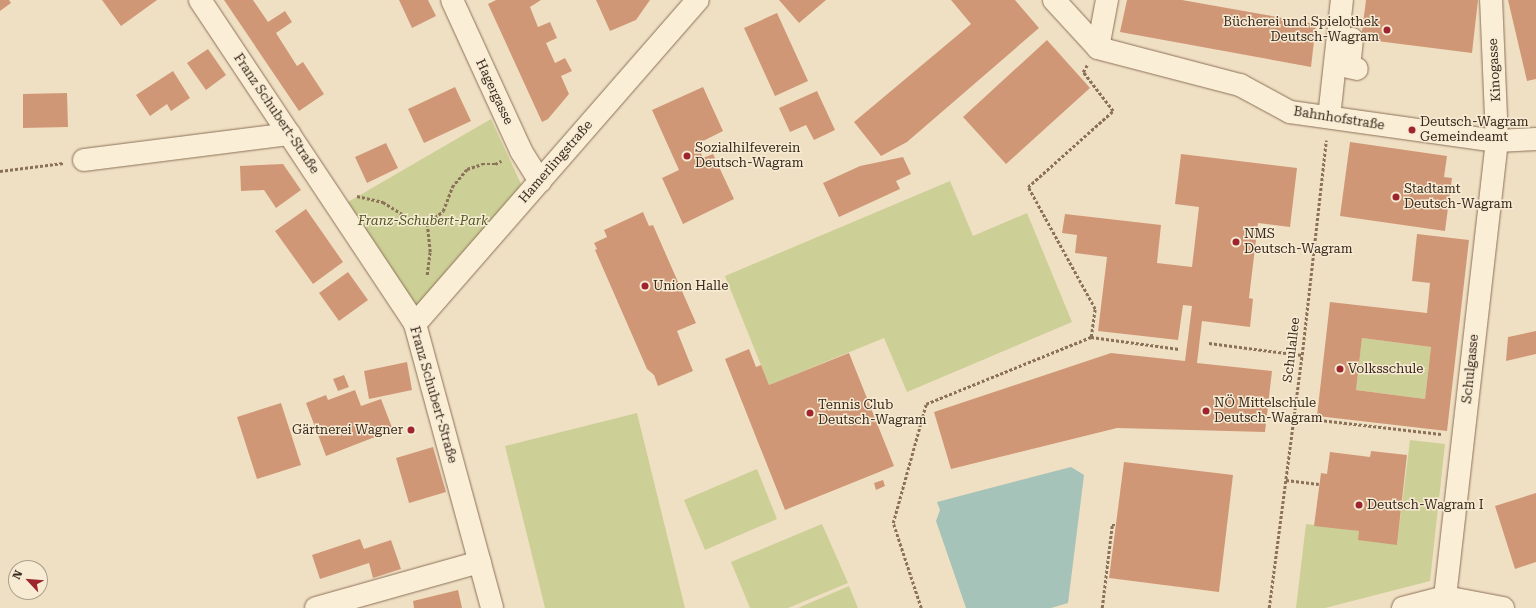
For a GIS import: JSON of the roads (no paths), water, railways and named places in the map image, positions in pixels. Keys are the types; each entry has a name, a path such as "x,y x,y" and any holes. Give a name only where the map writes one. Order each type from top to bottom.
{"street":[{"name":"Franz Schubert-Straße","path":"200,0 415,324 492,608"},
{"name":"Hagergasse","path":"452,0 521,151 540,181"},
{"name":"Hamerlingstraße","path":"415,324 698,0"},
{"path":"1054,0 1098,48"},
{"path":"1098,48 1107,0"},
{"path":"1329,117 1342,0"},
{"path":"1357,0 1349,67 1357,69"},
{"name":"Kinogasse","path":"1491,0 1497,141"},
{"name":"Bahnhofstraße","path":"1098,48 1240,85 1290,112 1497,141 1536,139"},
{"path":"84,160 289,134"},
{"name":"Schulgasse","path":"1445,597 1497,141"},
{"path":"316,608 480,562"},
{"path":"1403,608 1445,597 1503,608"}],"water":[{"path":"1071,467 1084,475 1068,603 1051,608 966,608 936,521 940,510 937,502"}],"place":[{"name":"Bücherei und Spielothek Deutsch-Wagram","path":"1387,30"},
{"name":"Deutsch-Wagram Gemeindeamt","path":"1412,130"},
{"name":"Sozialhilfeverein Deutsch-Wagram","path":"687,156"},
{"name":"Stadtamt Deutsch-Wagram","path":"1396,197"},
{"name":"NMS Deutsch-Wagram","path":"1236,242"},
{"name":"Union Halle","path":"645,286"},
{"name":"Volksschule","path":"1340,369"},
{"name":"NÖ Mittelschule Deutsch-Wagram","path":"1206,411"},
{"name":"Tennis Club Deutsch-Wagram","path":"810,413"},
{"name":"Gärtnerei Wagner","path":"411,430"},
{"name":"Deutsch-Wagram I","path":"1359,505"}],"park label":[{"name":"Franz-Schubert-Park","path":"423,221"}]}
